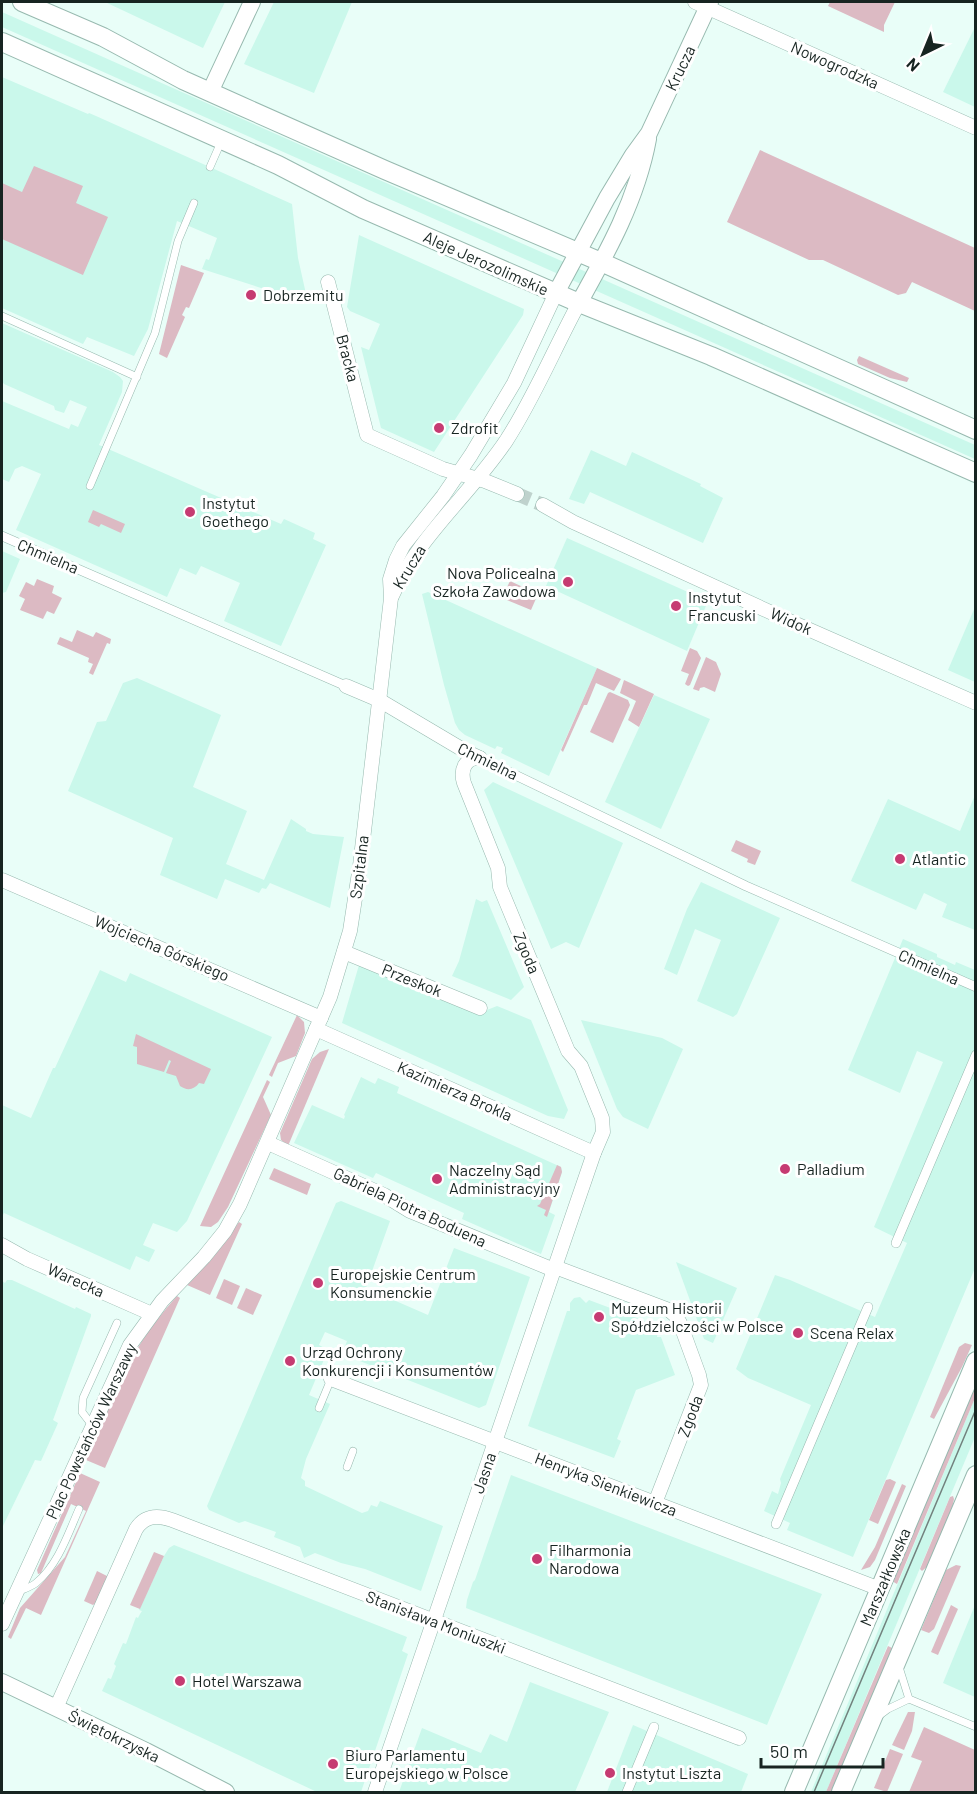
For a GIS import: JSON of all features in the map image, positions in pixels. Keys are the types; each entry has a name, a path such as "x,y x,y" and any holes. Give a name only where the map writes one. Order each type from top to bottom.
{"main road":[{"path":"22,2 103,37 210,92 601,262 975,430"},
{"name":"Aleje Jerozolimskie","path":"2,42 278,165 363,209 579,303 711,356 975,473"},
{"name":"Marszałkowska","path":"794,1792 974,1369"},
{"path":"841,1792 975,1475"}],"street":[{"path":"210,92 252,2"},
{"name":"Nowogrodzka","path":"704,3 975,128"},
{"name":"Krucza","path":"391,598 417,550 478,479 506,440 542,378 628,208 644,161 649,134 704,3"},
{"name":"Krucza","path":"391,598 390,579 403,546 458,474 514,383 556,293 607,198 633,155 649,134"},
{"name":"Bracka","path":"328,282 367,435 458,474"},
{"path":"458,474 517,494"},
{"name":"Widok","path":"543,505 596,532 975,703"},
{"name":"Chmielna","path":"2,536 379,700 465,751 746,886 975,987"},
{"path":"379,700 391,598"},
{"name":"Szpitalna","path":"319,1023 344,952 355,902 379,700"},
{"name":"Zgoda","path":"480,758 469,759 462,777 498,867 500,888 568,1051 581,1066 602,1118 603,1132 594,1153"},
{"name":"Wojciecha Górskiego","path":"2,880 319,1023"},
{"name":"Przeskok","path":"344,952 480,1008"},
{"name":"Kazimierza Brokla","path":"319,1023 594,1153"},
{"name":"Plac Powstańców Warszawy","path":"2,1624 130,1345 162,1301 225,1232 268,1143 319,1023"},
{"path":"896,1243 975,1055"},
{"name":"Gabriela Piotra Boduena","path":"268,1143 384,1195 410,1211 554,1268"},
{"name":"Jasna","path":"375,1792 594,1153"},
{"name":"Warecka","path":"3,1246 27,1259 152,1314"},
{"name":"Zgoda","path":"554,1268 669,1311 680,1323 701,1385 656,1503"},
{"path":"776,1524 868,1307"},
{"name":"Henryka Sienkiewicza","path":"331,1379 880,1590"},
{"name":"Stanisława Moniuszki","path":"56,1708 136,1529 143,1520 150,1517 162,1517 739,1738"},
{"name":"Świętokrzyska","path":"2,1682 226,1792"},
{"path":"627,1792 654,1727"}],"lane":[{"path":"210,167 222,140"},
{"path":"90,486 155,333 178,241 194,203"},
{"path":"2,316 137,377"},
{"path":"92,1425 82,1412 83,1398 117,1323"},
{"path":"319,1408 331,1379"},
{"path":"347,1467 353,1451"},
{"path":"17,1592 35,1584 48,1571 79,1509"},
{"path":"899,1657 900,1672 909,1699"},
{"path":"868,1729 881,1714 909,1699 975,1727"}],"shaded area":[{"path":"105,2 225,2 203,48"},
{"path":"274,2 352,2 314,93 244,64"},
{"path":"830,2 895,2 884,25 884,32 828,6"},
{"path":"2,12 975,445 975,459 2,27"},
{"path":"975,27 975,107 943,92"},
{"path":"2,77 96,116 292,204 298,258 308,303 202,269 206,259 209,260 217,238 177,221 148,329 134,356 87,337 83,344 2,308"},
{"path":"760,150 975,248 975,311 912,282 906,293 898,295 823,260 809,260 727,222"},
{"path":"34,166 83,186 76,203 108,217 83,275 2,239 2,183 22,192"},
{"path":"359,235 524,309 523,315 434,452 381,428 361,347 369,350 380,324 350,311 347,307"},
{"path":"181,265 204,273 189,308 186,307 182,315 185,317 167,358 159,354"},
{"path":"2,323 120,377 123,381 122,392 99,445 281,524 284,519 315,533 313,539 326,545 281,646 224,621 240,583 201,566 196,575 180,568 167,597 16,530 41,474 22,466 15,469 9,482 2,479 2,401 69,429 71,424 78,427 87,407 70,400 64,413 55,410 54,406 4,384 2,381"},
{"path":"859,356 909,378 907,382 890,378 858,364"},
{"path":"591,450 626,466 632,452 701,484 700,486 723,498 703,543 590,492 584,504 569,499"},
{"path":"93,510 125,524 121,533 101,524 99,527 88,522"},
{"path":"567,538 708,601 687,651 546,586"},
{"path":"2,551 20,559 6,592 2,593"},
{"path":"37,579 54,586 52,593 62,598 54,614 47,611 43,619 20,610 25,599 19,596 26,582 34,586"},
{"path":"510,581 538,594 531,610 502,598"},
{"path":"428,592 597,668 549,776 501,753 503,748 497,746 495,749 459,730 444,685 422,594"},
{"path":"975,607 975,682 948,670"},
{"path":"77,630 93,637 96,632 111,639 93,675 89,673 93,664 88,662 89,658 57,644 60,637 72,642"},
{"path":"690,648 697,651 701,658 688,686 685,684 689,674 681,671"},
{"path":"706,657 716,662 721,674 715,692 704,687 699,691 693,689"},
{"path":"597,668 621,679 614,691 596,683 563,752 561,750"},
{"path":"137,678 221,715 193,787 247,811 226,864 264,880 291,819 313,834 344,837 330,908 270,883 259,893 225,879 217,899 160,875 173,838 68,791 97,722 106,721 123,683"},
{"path":"624,680 654,694 639,727 628,720 636,701 620,693"},
{"path":"610,692 628,700 630,705 613,743 590,732"},
{"path":"654,695 710,719 661,829 605,802"},
{"path":"493,782 623,843 579,948 566,942 551,949 484,790"},
{"path":"975,795 975,930 942,917 947,904 924,893 916,910 851,881 888,799 960,831"},
{"path":"736,840 761,851 755,865 731,851"},
{"path":"701,882 780,918 737,1014 733,1017 697,1001 721,940 695,929 677,975 664,969 687,909"},
{"path":"476,899 482,902 487,900 524,987 511,1000 452,976 459,961"},
{"path":"903,939 955,965 956,962 975,970 975,1268 853,1557 787,1530 790,1523 764,1511 772,1491 778,1494 780,1479 811,1405 748,1378 736,1369 775,1275 875,1317 907,1243 874,1227 943,1062 917,1051 900,1093 848,1070"},
{"path":"359,965 477,1014 497,1006 531,1020 568,1110 564,1119 548,1116 342,1023"},
{"path":"100,970 126,982 130,973 272,1037 187,1221 177,1232 153,1223 143,1245 155,1250 149,1262 136,1256 130,1270 4,1213 2,1217 2,1105 31,1118"},
{"path":"297,1015 304,1022 305,1033 296,1056 278,1063 272,1077 269,1075"},
{"path":"581,1020 662,1038 683,1049 648,1129 623,1117 617,1109"},
{"path":"136,1034 211,1069 204,1084 199,1083 190,1089 180,1086 176,1076 166,1073 171,1061 169,1060 164,1072 137,1064 137,1047 133,1046"},
{"path":"329,1049 288,1146 281,1140 280,1133 312,1059 320,1052"},
{"path":"361,1077 375,1084 378,1078 399,1087 397,1093 561,1167 562,1172 549,1212 555,1215 541,1254 462,1219 464,1213 376,1173 373,1178 294,1143 312,1105 344,1119"},
{"path":"267,1080 270,1082 263,1097 271,1115 228,1207 218,1222 211,1227 200,1226"},
{"path":"557,1165 561,1167 562,1172 547,1217 544,1215 546,1210 537,1206 540,1204"},
{"path":"274,1168 311,1184 307,1195 269,1179"},
{"path":"341,1201 390,1221 366,1288 428,1315 454,1248 530,1277 486,1405 479,1408 342,1354 347,1341 325,1332 319,1345 328,1350 309,1395 330,1404 306,1459 301,1478 305,1481 305,1486 362,1513 368,1511 371,1505 377,1507 380,1501 443,1526 421,1591 365,1569 315,1553 304,1558 300,1547 274,1537 276,1532 245,1521 239,1523 209,1510 207,1506 336,1203"},
{"path":"239,1222 242,1224 210,1295 187,1285 213,1257"},
{"path":"676,1262 737,1288 713,1343 704,1339"},
{"path":"224,1279 240,1286 232,1305 216,1298"},
{"path":"7,1280 12,1280 75,1309 76,1307 91,1316 53,1420 58,1423 41,1461 35,1460 2,1528 2,1281 5,1283"},
{"path":"246,1288 262,1295 253,1315 237,1308"},
{"path":"177,1296 180,1298 105,1468 86,1460 134,1355 150,1329"},
{"path":"580,1297 586,1303 589,1300 645,1321 646,1324 655,1325 658,1331 657,1337 661,1337 675,1375 636,1390 617,1439 621,1441 614,1458 528,1426 567,1311 570,1311 570,1303 574,1298"},
{"path":"965,1343 972,1345 934,1419 930,1417 959,1347"},
{"path":"975,1382 975,1398 897,1584 892,1581"},
{"path":"975,1398 975,1437 826,1792 811,1792"},
{"path":"80,1473 100,1482 41,1615 26,1608 11,1639 8,1637 20,1608 65,1557 86,1511 71,1504 41,1573 38,1574 37,1570"},
{"path":"511,1475 822,1594 767,1725 466,1608"},
{"path":"886,1480 896,1482 878,1524 869,1520"},
{"path":"902,1484 906,1486 875,1560 870,1567 861,1570 875,1547"},
{"path":"953,1496 951,1514 929,1565 922,1571 920,1569 950,1497"},
{"path":"174,1545 407,1637 402,1651 408,1654 361,1792 317,1792 102,1691 108,1678 111,1679 116,1666 114,1664 123,1643 126,1644 136,1617 138,1618 142,1611 139,1610 164,1556"},
{"path":"154,1552 164,1556 140,1609 130,1605"},
{"path":"956,1565 961,1566 934,1629 929,1633 921,1630 946,1570"},
{"path":"97,1571 109,1577 97,1602 93,1605 84,1601"},
{"path":"951,1605 958,1609 938,1655 931,1652"},
{"path":"975,1605 975,1697 943,1683"},
{"path":"888,1646 894,1649 834,1792 826,1792"},
{"path":"530,1682 609,1712 575,1792 399,1792 422,1728 481,1753 490,1734 507,1742"},
{"path":"908,1712 915,1712 912,1731 904,1750 892,1745"},
{"path":"633,1725 748,1774 741,1792 607,1792"},
{"path":"924,1727 975,1750 975,1792 909,1792 922,1761 911,1757"},
{"path":"890,1749 903,1754 887,1792 874,1788"}],"tunnel":[{"path":"517,494 543,505"}],"tram line":[{"path":"814,1792 976,1409"}],"place":[{"name":"Dobrzemitu","path":"251,295"},
{"name":"Zdrofit","path":"439,428"},
{"name":"Instytut Goethego","path":"190,512"},
{"name":"Nova Policealna Szkoła Zawodowa","path":"568,582"},
{"name":"Instytut Francuski","path":"676,606"},
{"name":"Atlantic","path":"900,859"},
{"name":"Palladium","path":"785,1169"},
{"name":"Naczelny Sąd Administracyjny","path":"437,1179"},
{"name":"Europejskie Centrum Konsumenckie","path":"318,1283"},
{"name":"Muzeum Historii Spółdzielczości w Polsce","path":"599,1317"},
{"name":"Scena Relax","path":"798,1333"},
{"name":"Urząd Ochrony Konkurencji i Konsumentów","path":"290,1361"},
{"name":"Filharmonia Narodowa","path":"537,1559"},
{"name":"Hotel Warszawa","path":"180,1681"},
{"name":"Biuro Parlamentu Europejskiego w Polsce","path":"333,1764"},
{"name":"Instytut Liszta","path":"610,1773"}]}
